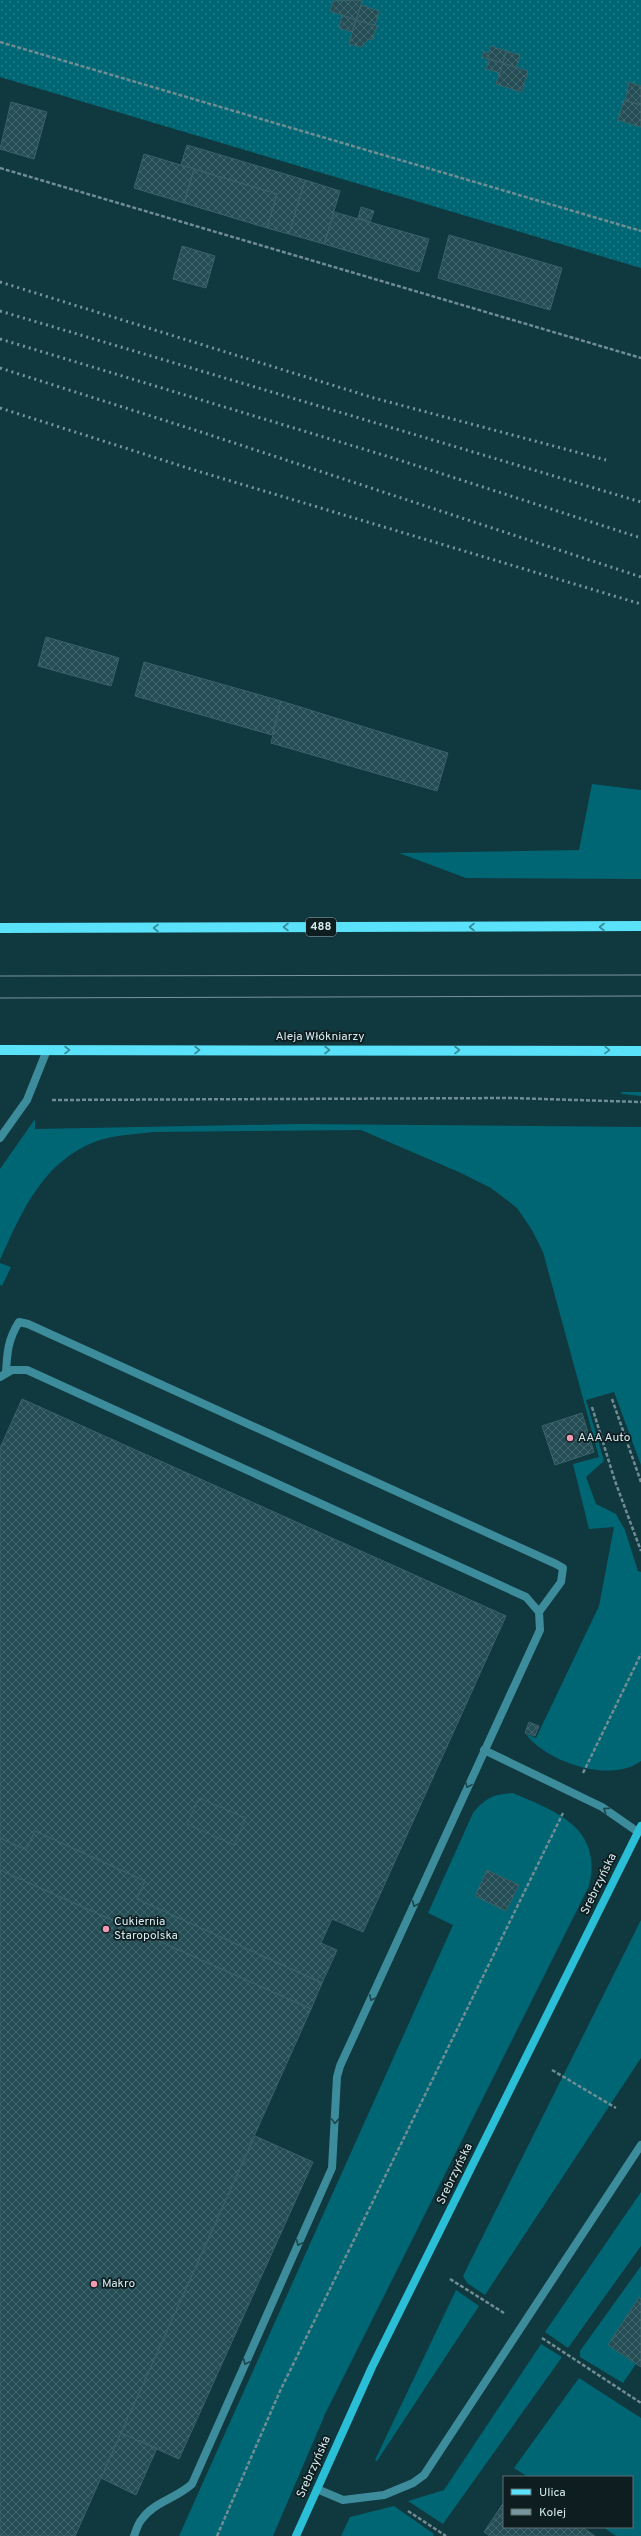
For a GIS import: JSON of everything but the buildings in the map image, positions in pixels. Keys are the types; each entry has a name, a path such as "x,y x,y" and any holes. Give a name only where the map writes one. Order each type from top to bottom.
{"main road":[{"name":"488","path":"0,928 641,926"},
{"name":"Aleja Włókniarzy","path":"0,1050 641,1051"},
{"name":"Srebrzyńska","path":"296,2536 376,2360 639,1829"}],"lane":[{"path":"0,1138 27,1100 47,1050"},
{"path":"3,1375 7,1348 11,1335 19,1322 69,1343 563,1568 561,1582 539,1612"},
{"path":"3,1375 12,1370 27,1370 526,1597 539,1612 540,1630 484,1750 389,1963 340,2066 337,2077 332,2168 192,2484 150,2511 142,2519 134,2536"},
{"path":"484,1750 602,1807 639,1829"},
{"path":"317,2489 343,2500 384,2495 413,2483 424,2475 641,2145"}],"path":[{"path":"0,42 641,231"},
{"path":"0,168 641,358"},
{"path":"27,1100 511,1098 641,1102"},
{"path":"612,1399 641,1482"},
{"path":"592,1407 615,1481 641,1551"},
{"path":"217,2536 280,2391 641,1654"},
{"path":"552,2070 616,2108"},
{"path":"450,2279 522,2324 641,2403"},
{"path":"384,2495 446,2536"}],"shaded area":[{"path":"0,0 641,0 641,268 0,77"},
{"path":"592,784 641,790 641,879 466,878 399,853 579,850"},
{"path":"621,1092 641,1092 641,1096 622,1094"},
{"path":"35,1119 35,1129 301,1124 641,1127 641,1465 614,1392 586,1400 604,1461 586,1477 596,1504 616,1514 625,1530 638,1571 641,1572 641,1761 628,1768 613,1770 597,1770 580,1767 563,1761 548,1753 535,1744 526,1734 536,1738 599,1606 614,1527 589,1529 573,1464 599,1457 543,1252 532,1230 517,1208 491,1188 461,1173 361,1130 154,1132 118,1136 97,1141 78,1150 62,1161 36,1190 26,1206 0,1260 0,1169"},
{"path":"0,1263 11,1267 2,1286 0,1285"},
{"path":"513,1793 560,1815 573,1825 583,1836 589,1850 592,1866 589,1886 326,2412 273,2536 179,2536 453,1925 428,1913 473,1813 486,1800 495,1796","holes":["487,1870 519,1885 506,1911"]},
{"path":"641,1920 641,2058 485,2295 467,2283 463,2276"},
{"path":"641,2192 641,2246 568,2348 545,2332"},
{"path":"641,2266 641,2299 639,2298 608,2345 636,2364 623,2383 580,2357 580,2351"},
{"path":"456,2290 479,2306 377,2461 375,2460"},
{"path":"541,2344 562,2357 443,2524 408,2501 444,2490"},
{"path":"579,2378 641,2418 641,2536 616,2536 604,2528 633,2528 633,2476 526,2476 514,2468"},
{"path":"394,2506 434,2534 433,2536 341,2536 350,2517"}],"tram line":[{"path":"0,976 641,975"},
{"path":"0,998 641,996"}],"railway":[{"path":"0,282 374,398 606,460"},
{"path":"0,311 641,502"},
{"path":"0,339 393,458 641,538"},
{"path":"0,368 201,432 641,577"},
{"path":"0,408 194,470 641,604"}],"place":[{"name":"AAA Auto","path":"570,1438"},
{"name":"Cukiernia Staropolska","path":"106,1929"},
{"name":"Makro","path":"94,2284"}]}
